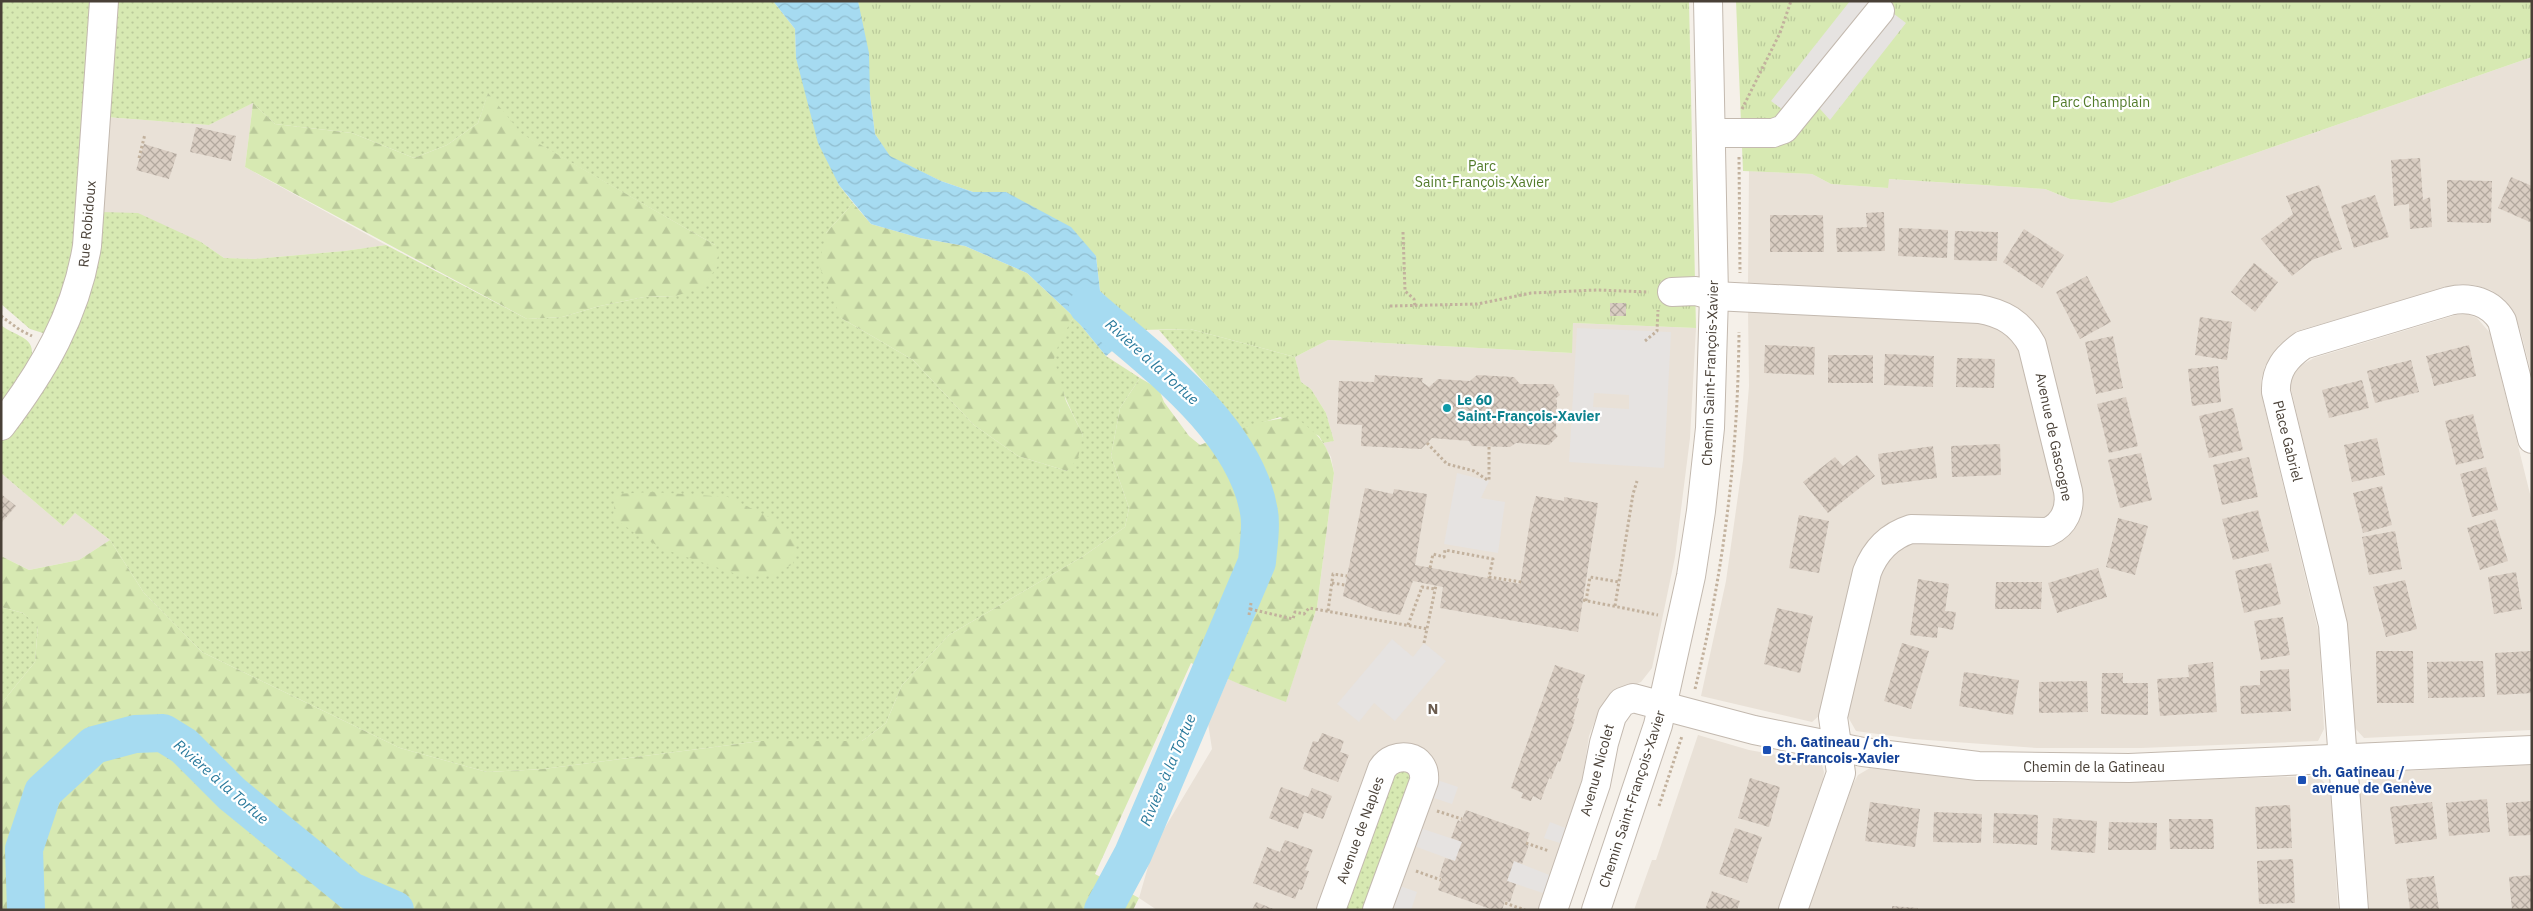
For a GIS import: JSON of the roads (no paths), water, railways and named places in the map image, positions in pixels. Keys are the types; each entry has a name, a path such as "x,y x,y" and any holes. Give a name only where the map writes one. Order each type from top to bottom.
{"street":[{"name":"Rue Robidoux","path":"1,426 20,401 53,346 74,302 82,276 87,246 104,1"},
{"name":"Chemin Saint-François-Xavier","path":"1596,910 1644,771 1663,705 1691,576 1701,511 1710,428 1714,296 1708,1"},
{"path":"1711,133 1773,133 1784,129 1880,11"},
{"name":"Avenue de Gascogne","path":"1672,292 1698,291 1714,296 1992,311 2019,326 2027,335 2036,356 2068,491 2069,507 2066,515 2055,529 2040,534 1924,528 1901,532 1882,546 1867,572 1832,725 1840,773 1793,910"},
{"name":"Place Gabriel","path":"2354,910 2333,625 2276,392 2277,375 2280,366 2286,358 2303,345 2449,301 2458,299 2475,300 2491,308 2502,321 2532,439"},
{"name":"Avenue Nicolet","path":"1553,910 1596,784 1612,716 1622,702 1628,699 1637,698 1663,705"},
{"name":"Chemin de la Gatineau","path":"1663,705 1754,730 1880,755 1935,762 2043,768 2129,768 2532,750"},
{"name":"Avenue de Naples","path":"1331,910 1382,769 1391,759 1400,756 1407,757 1419,764 1424,774 1424,781 1378,910"}],"water":[{"path":"773,1 858,1 869,53 870,95 875,134 890,156 941,181 973,192 1006,192 1071,227 1096,256 1100,291 1138,330 1106,356 1074,317 1027,273 965,246 920,238 871,224 839,185 818,143 796,58 795,29"}],"waterway":[{"name":"Rivière à la Tortue","path":"1088,306 1166,372 1192,397 1215,424 1235,452 1250,481 1259,512 1260,524 1257,562 1133,854 1103,910"},
{"name":"Rivière à la Tortue","path":"26,910 24,849 43,792 94,745 135,734 163,733 184,746 232,794 351,891 395,910"}],"place":[{"name":"Le 60 Saint-François-Xavier","path":"1447,408"},
{"name":"ch. Gatineau / ch. St-Francois-Xavier","path":"1767,750"},
{"name":"ch. Gatineau / avenue de Genève","path":"2302,780"}],"district":[{"name":"N","path":"1433,709"}],"park label":[{"name":"Parc Champlain","path":"2101,102"},
{"name":"Parc Saint-François-Xavier","path":"1482,174"}]}
